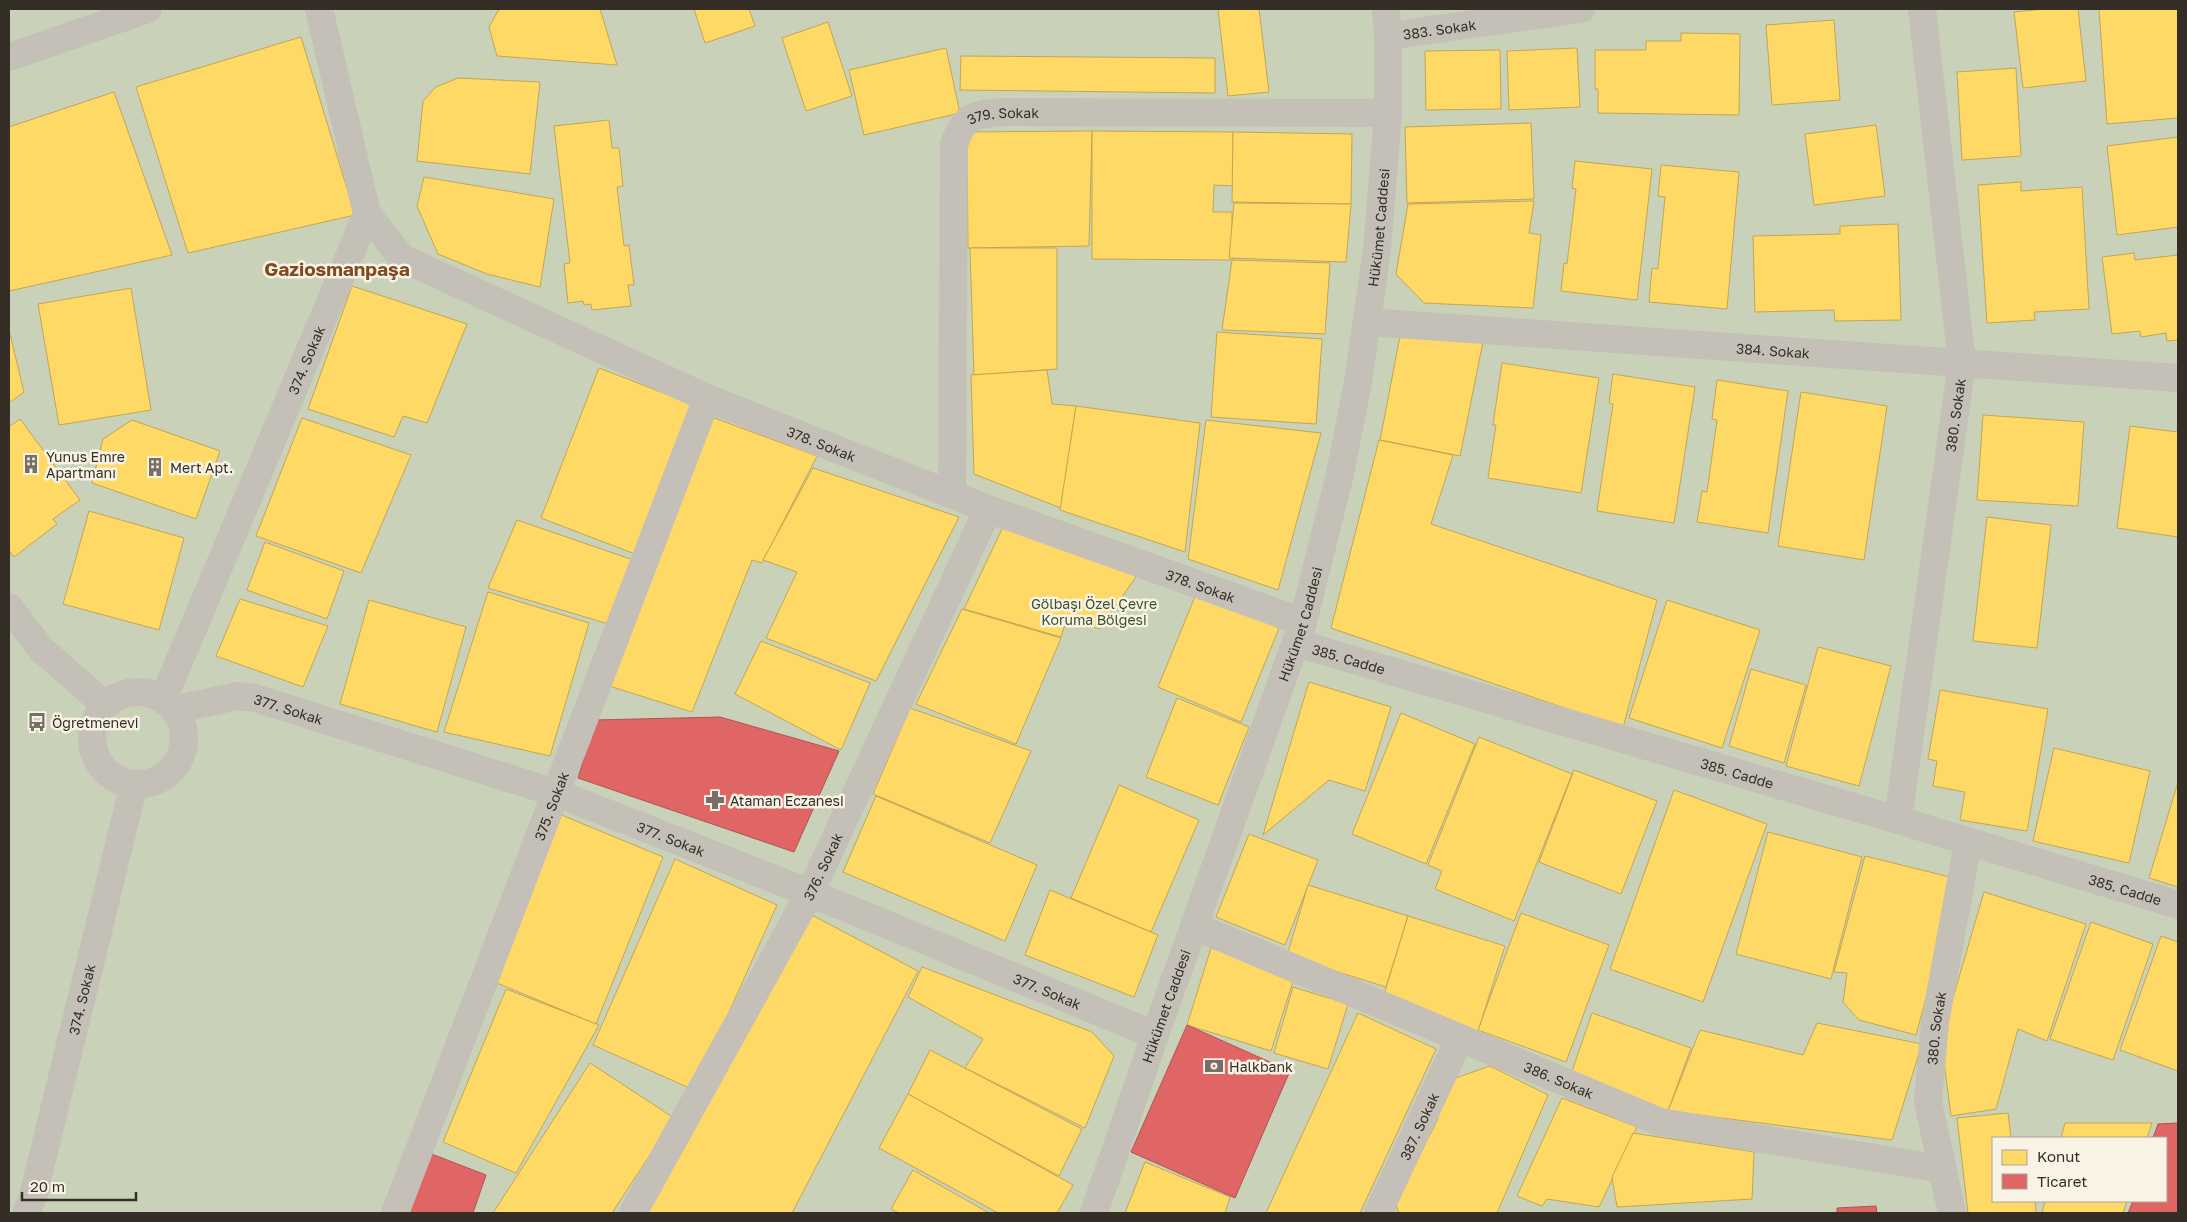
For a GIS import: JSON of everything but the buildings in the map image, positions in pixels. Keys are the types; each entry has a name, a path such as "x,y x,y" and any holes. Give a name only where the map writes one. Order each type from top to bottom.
{"street":[{"path":"9,57 148,9"},
{"path":"319,9 367,214"},
{"name":"Hükümet Caddesi","path":"1094,1213 1155,1035 1300,633 1340,474 1368,322 1377,250 1388,113 1386,9"},
{"name":"383. Sokak","path":"1388,36 1581,9"},
{"name":"380. Sokak","path":"1898,820 1962,363 1922,9"},
{"name":"379. Sokak","path":"952,494 954,145 960,127 976,115 1002,112 1388,113"},
{"name":"378. Sokak","path":"367,214 402,258 707,398 1300,633"},
{"name":"374. Sokak","path":"169,705 367,214"},
{"name":"384. Sokak","path":"1368,322 2178,378"},
{"name":"375. Sokak","path":"396,1213 707,398"},
{"name":"376. Sokak","path":"633,1213 810,893 988,509"},
{"path":"9,607 41,649 105,705"},
{"name":"385. Cadde","path":"1300,633 1968,843 2178,905"},
{"path":"137,692 150,694 169,705 182,724 184,738 182,753 175,766 163,777 150,783 134,784 119,781 107,772 97,760 92,745 93,730 97,716 105,705 120,695 137,692"},
{"name":"377. Sokak","path":"169,705 237,696 255,698 556,793 810,893 1155,1035"},
{"name":"374. Sokak","path":"30,1208 134,784"},
{"name":"380. Sokak","path":"1952,1213 1928,1102 1934,1032 1968,843"},
{"name":"386. Sokak","path":"1194,926 1660,1122 1942,1169"},
{"name":"387. Sokak","path":"1378,1213 1460,1038"}],"green space":[{"name":"Gölbaşı Özel Çevre Koruma Bölgesi","path":"9,9 2178,9 2178,1213 9,1213"}],"place":[{"name":"Yunus Emre Apartmanı","path":"31,464"},
{"name":"Mert Apt.","path":"155,467"},
{"name":"Öğretmenevi","path":"37,722"},
{"name":"Ataman Eczanesi","path":"715,800"},
{"name":"Halkbank","path":"1214,1066"}],"district":[{"name":"Gaziosmanpaşa","path":"337,268"}]}
